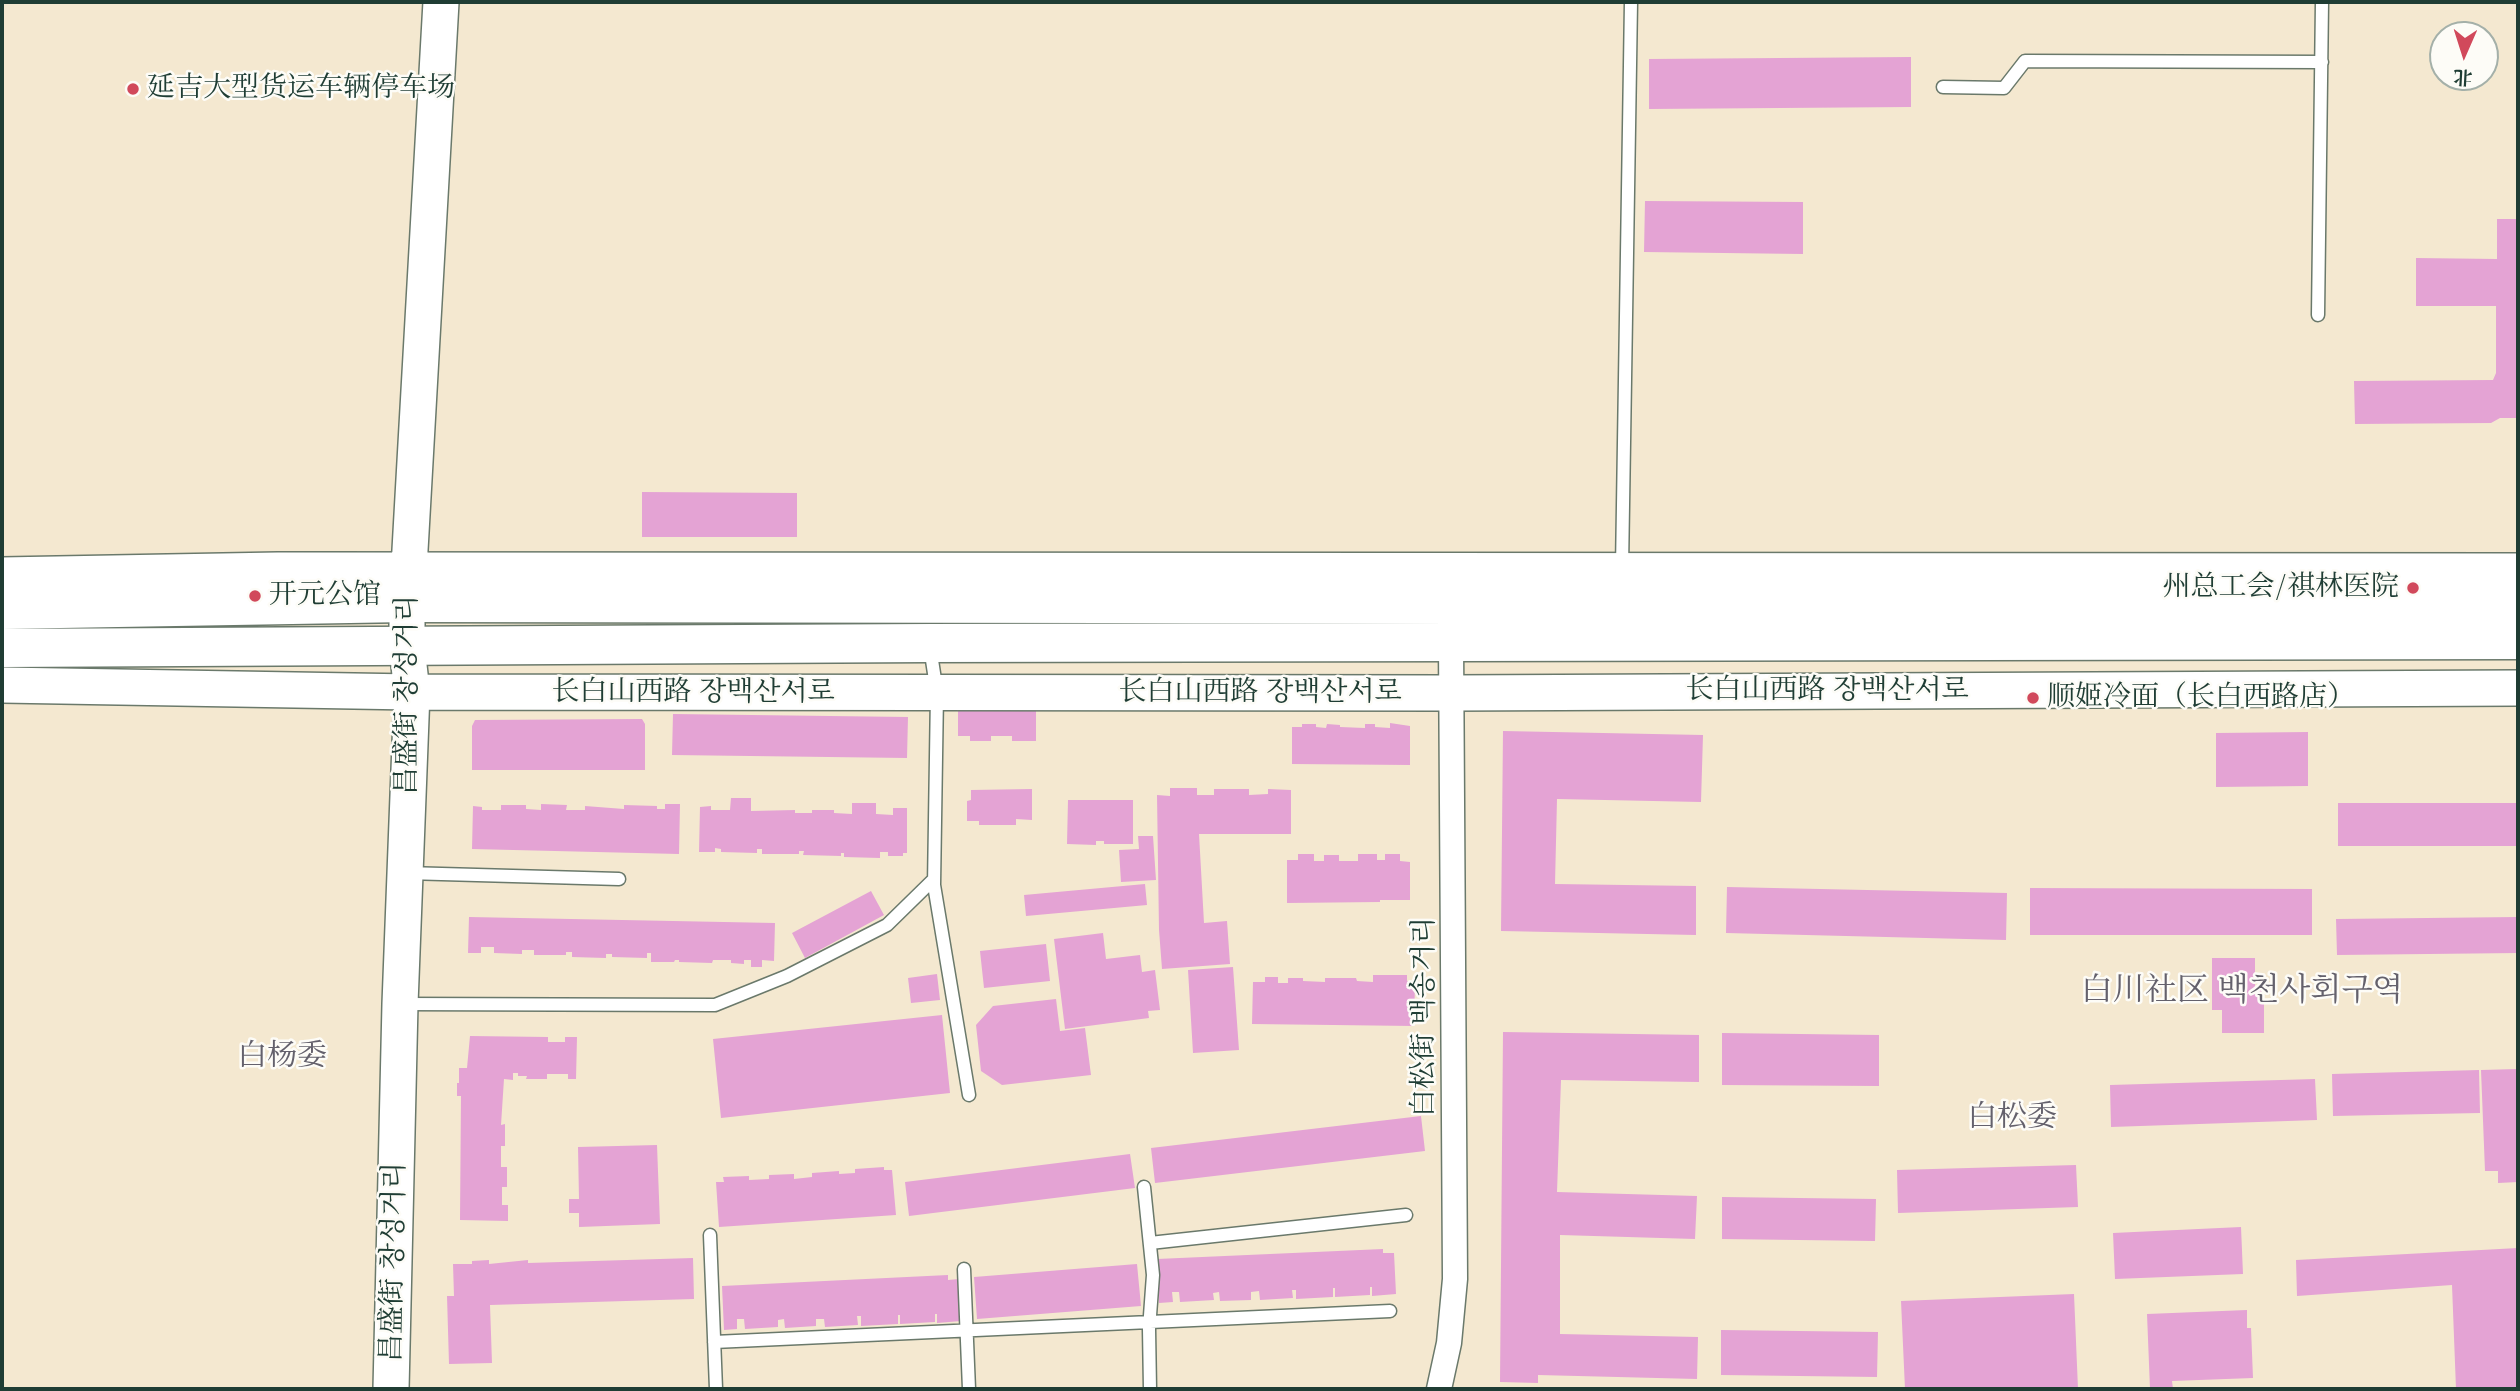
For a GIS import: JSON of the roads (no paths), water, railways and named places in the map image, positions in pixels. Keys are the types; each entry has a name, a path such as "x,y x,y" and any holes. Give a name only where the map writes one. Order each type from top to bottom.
{"main road":[{"path":"2,610 408,587 1622,588 2518,606"},
{"name":"长白山西路 장백산서로","path":"2,648 2518,640"}],"street":[{"name":"昌盛街 창성거리","path":"391,1389 400,1004 412,692 407,648 408,587 441,2"},
{"path":"2,575 278,570 408,587"},
{"path":"1622,588 2518,571"},
{"name":"白松街 백송거리","path":"1439,1389 1448,1343 1455,1279 1451,643"},
{"name":"长白山西路 장백산서로","path":"2,685 412,692 937,693 2518,688"}],"lane":[{"path":"1622,588 1631,2"},
{"path":"2318,315 2322,2"},
{"path":"1943,87 2004,88 2025,61 2322,62"},
{"path":"930,643 937,693 934,879 969,1095"},
{"path":"405,873 620,879"},
{"path":"400,1004 715,1005 788,976 887,925 934,879"},
{"path":"1144,1187 1153,1275 1149,1322 1150,1389"},
{"path":"1150,1243 1406,1215"},
{"path":"710,1236 716,1389"},
{"path":"964,1269 969,1389"},
{"path":"714,1342 1390,1311"}],"place":[{"name":"延吉大型货运车辆停车场","path":"133,89"},
{"name":"州总工会/祺林医院","path":"2413,588"},
{"name":"开元公馆","path":"255,596"},
{"name":"顺姬冷面（长白西路店）","path":"2033,698"}],"district":[{"name":"白川社区 백천사회구역","path":"2242,992"},
{"name":"白杨委","path":"282,1057"},
{"name":"白松委","path":"2012,1118"}]}
